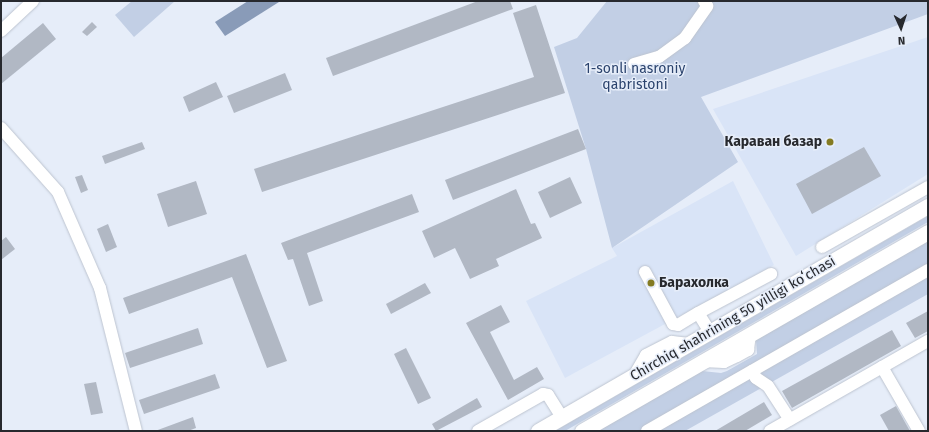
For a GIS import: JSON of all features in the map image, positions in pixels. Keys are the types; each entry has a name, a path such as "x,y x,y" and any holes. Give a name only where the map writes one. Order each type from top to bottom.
{"main road":[{"name":"Chirchiq shahrining 50 yilligi koʻchasi","path":"538,431 928,206"},
{"name":"Chirchiq shahrining 50 yilligi koʻchasi","path":"582,431 928,232"}],"street":[{"path":"1,31 33,1"},
{"path":"634,64 660,57 685,38 708,3"},
{"path":"1,128 61,199 100,288 136,431"},
{"path":"822,247 928,186"},
{"path":"647,431 928,270"},
{"path":"644,272 673,324 678,325 771,274"},
{"path":"698,313 710,332"},
{"path":"770,431 928,341"},
{"path":"882,367 920,431"},
{"path":"752,371 756,378 768,386 790,420"},
{"path":"478,431 543,394 548,395 562,417"}],"shaded area":[{"path":"248,1 279,2 225,36 215,22"},
{"name":"Караван базар","path":"928,37 928,174 796,256 713,109"},
{"name":"Барахолка","path":"733,181 774,265 565,378 526,301 617,256 612,248"}],"green space":[{"path":"132,1 175,1 134,37 115,15"},
{"name":"1-sonli nasroniy qabristoni","path":"607,1 928,1 928,14 701,97 738,162 612,248 586,149 554,47 577,38"},
{"path":"928,216 928,222 565,431 555,431"},
{"path":"928,241 928,294 685,431 594,431 702,371 721,373 757,354 756,340"}],"building":[{"path":"478,1 510,1 513,9 333,76 326,58"},
{"path":"536,5 565,93 262,192 254,169 534,77 513,13"},
{"path":"92,22 97,27 87,36 82,32"},
{"path":"43,23 56,39 1,84 1,58"},
{"path":"285,73 292,90 234,113 227,96"},
{"path":"216,82 223,97 189,112 183,97"},
{"path":"578,129 586,149 453,200 445,180"},
{"path":"142,142 145,149 105,164 102,156"},
{"path":"864,147 881,176 812,214 796,184"},
{"path":"82,175 88,190 81,193 75,177"},
{"path":"570,177 582,203 550,218 538,192"},
{"path":"196,181 207,214 168,227 157,194"},
{"path":"516,189 531,224 535,223 542,238 496,259 499,266 470,279 455,248 434,258 422,231"},
{"path":"412,194 419,212 307,253 323,301 309,306 293,259 288,260 281,243"},
{"path":"108,224 117,247 106,252 97,229"},
{"path":"6,237 15,249 1,260 1,241"},
{"path":"246,254 287,361 267,368 232,277 129,314 123,298"},
{"path":"425,283 431,293 391,314 386,304"},
{"path":"501,305 510,322 490,332 514,380 537,367 544,379 508,400 466,323"},
{"path":"928,311 928,331 915,338 906,323"},
{"path":"198,328 203,344 130,368 125,353"},
{"path":"892,330 901,346 792,408 782,391"},
{"path":"406,348 431,398 418,404 394,354"},
{"path":"215,374 220,388 144,414 139,400"},
{"path":"96,382 103,413 91,415 84,384"},
{"path":"477,398 482,407 436,431 432,424"},
{"path":"764,402 772,415 745,431 715,431"},
{"path":"896,406 910,431 889,431 880,415"},
{"path":"193,417 196,428 188,431 155,431"}],"place":[{"name":"Караван базар","path":"830,142"},
{"name":"Барахолка","path":"651,283"}]}
